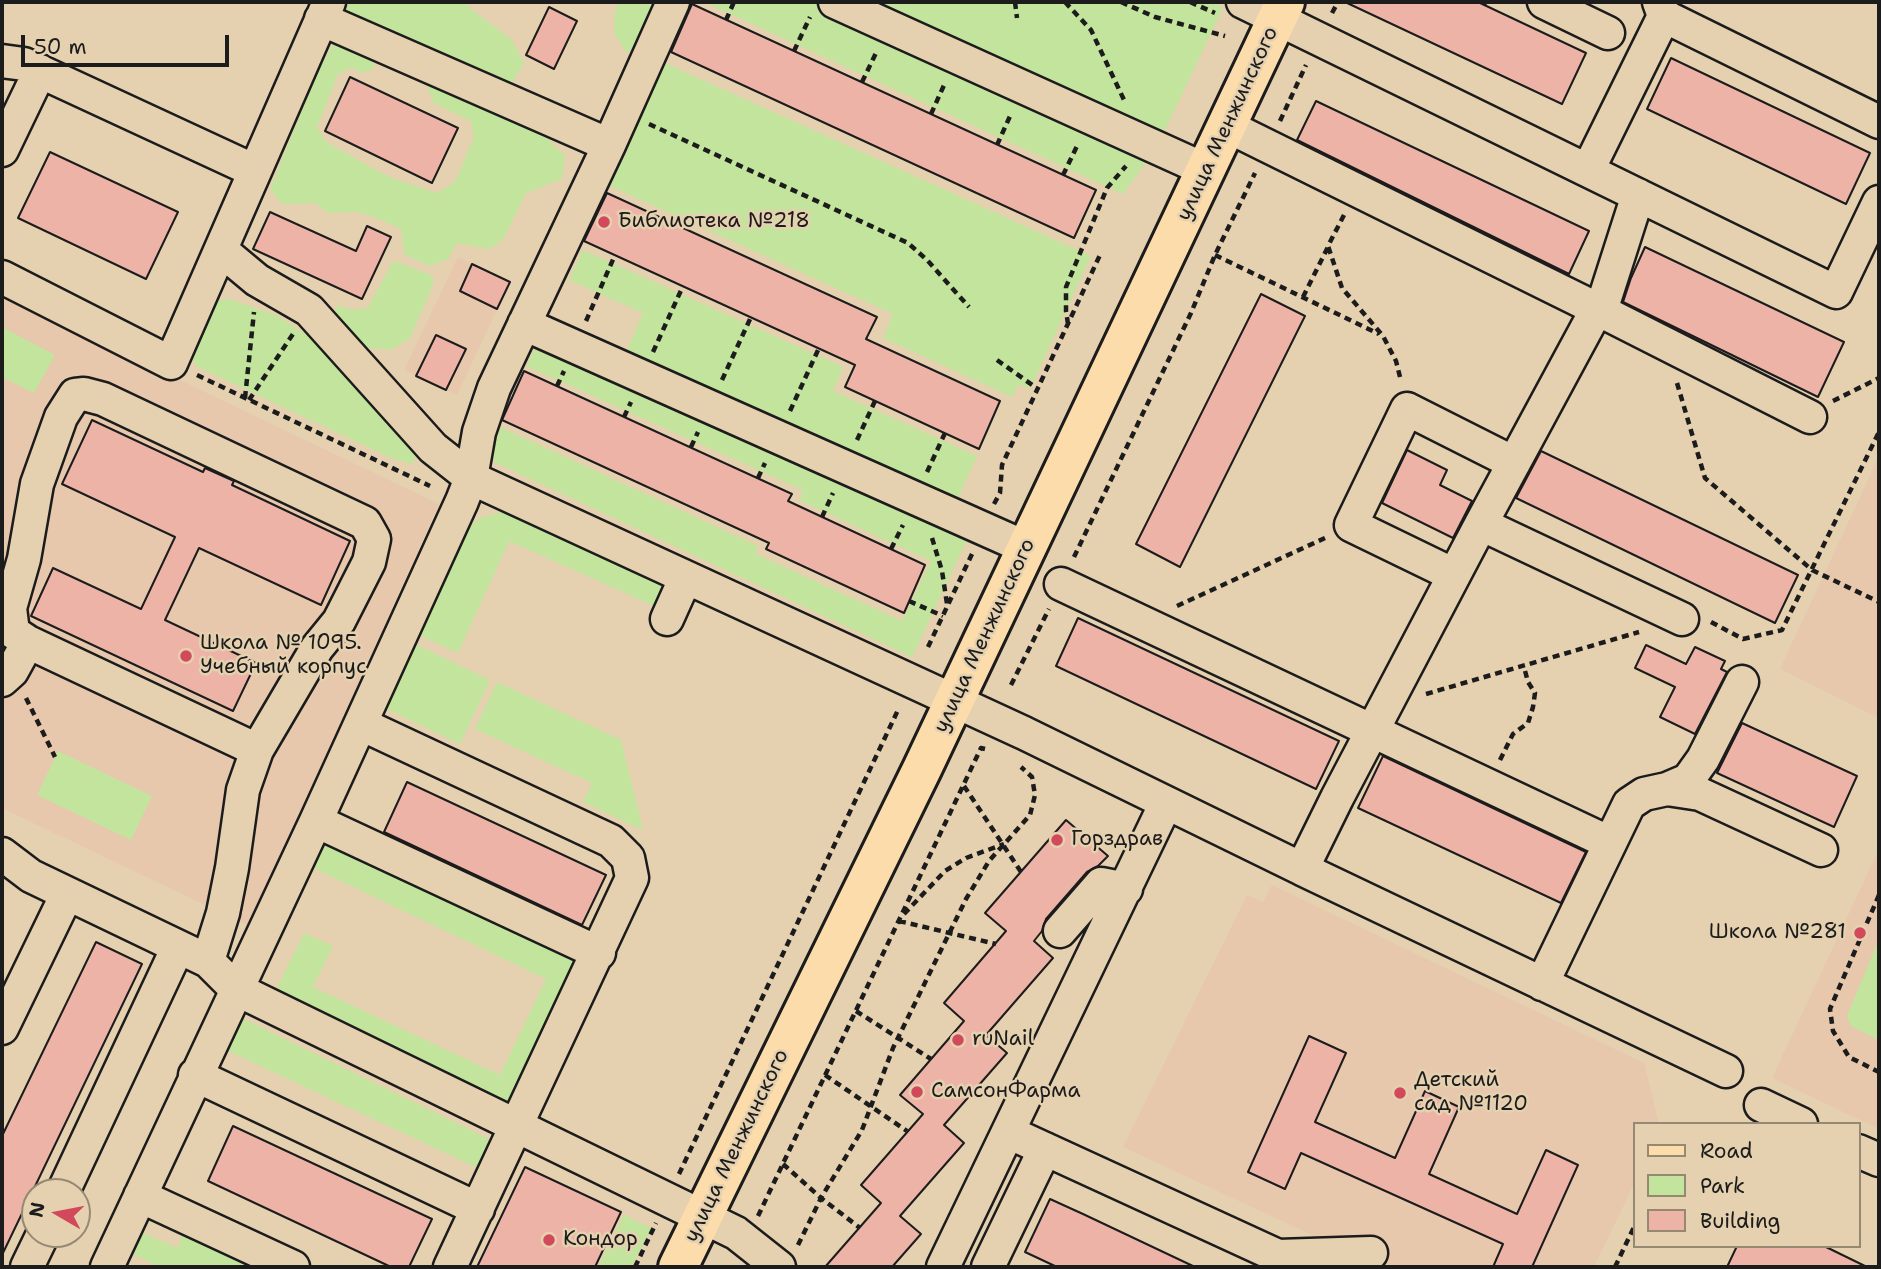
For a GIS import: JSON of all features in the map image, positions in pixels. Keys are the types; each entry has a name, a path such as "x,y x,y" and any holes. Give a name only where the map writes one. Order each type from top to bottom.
{"main road":[{"name":"улица Менжинского","path":"678,1267 954,701 1282,10"}],"street":[{"path":"107,1267 361,724 467,490 479,432 494,388 673,2"},
{"path":"1544,2 1608,33"},
{"path":"823,8 1206,170"},
{"path":"1232,9 1282,10 1320,38 1836,292 1879,202"},
{"path":"1588,170 1661,9 1879,122"},
{"path":"2,276 171,363 325,11 609,145"},
{"path":"2,61 24,64 255,171"},
{"path":"2,150 40,71"},
{"path":"1227,126 1810,417"},
{"path":"1302,869 1378,718 1605,298 1638,195"},
{"path":"221,250 257,280 309,310 433,448 467,490 685,579 954,701 1726,1071"},
{"path":"524,324 1027,548"},
{"path":"208,961 223,913 243,790 257,750 317,648 339,621 369,562 374,539 365,523 103,399 69,392 37,484 24,559 10,608 13,632 28,642 257,750"},
{"path":"1454,575 1351,525 1406,409 1514,463"},
{"path":"1481,524 1682,619"},
{"path":"667,619 685,579"},
{"path":"1061,584 1143,622 1378,718 1488,785 1610,842"},
{"path":"7,675 28,642"},
{"path":"1542,984 1629,804 1644,794 1667,789 1688,780 1703,759 1742,682"},
{"path":"361,724 611,841 628,858 632,878 450,1267"},
{"path":"1667,789 1700,794 1821,850"},
{"path":"943,1267 1166,803"},
{"path":"316,821 599,953"},
{"path":"2,854 31,876 208,961 236,989 518,1125 563,1132 667,1199 786,1261"},
{"path":"1060,931 1101,884 1126,888"},
{"path":"2,1028 67,894"},
{"path":"69,1178 178,947"},
{"path":"195,1075 478,1209"},
{"path":"1761,1105 1797,1122"},
{"path":"1009,1132 1278,1256 1371,1253"},
{"path":"988,1267 1045,1149"},
{"path":"1860,1152 1879,1160"},
{"path":"140,1196 293,1267"},
{"path":"27,1267 36,1248"}],"path":[{"path":"726,20 734,2"},
{"path":"1015,2 1017,18"},
{"path":"1065,2 1091,30 1103,53 1128,110 1136,139 1132,156 1120,175 1107,188 1066,288 1069,324"},
{"path":"1121,2 1155,17 1225,36"},
{"path":"1190,2 1232,9"},
{"path":"794,51 823,8"},
{"path":"1012,685 1320,38"},
{"path":"623,113 908,243 970,307"},
{"path":"1303,297 1356,190"},
{"path":"1328,246 1342,288 1383,336 1396,360 1406,409"},
{"path":"1215,255 1383,336"},
{"path":"928,647 1000,493 1002,465 1100,256"},
{"path":"247,399 257,280"},
{"path":"247,399 309,310"},
{"path":"710,407 751,317"},
{"path":"1665,343 1705,478 1812,570 1879,602"},
{"path":"778,437 819,348"},
{"path":"997,360 1038,389"},
{"path":"171,363 247,399 467,490"},
{"path":"1024,378 1027,372"},
{"path":"1810,417 1832,402 1879,378"},
{"path":"845,467 875,401"},
{"path":"1378,718 1524,667 1682,619 1699,616 1743,639 1782,630 1879,432"},
{"path":"945,433 915,498 929,529 942,571 947,606"},
{"path":"1143,622 1351,525"},
{"path":"909,601 943,616"},
{"path":"1488,785 1513,734 1528,723 1533,707 1535,692 1528,682 1524,667"},
{"path":"7,675 55,757"},
{"path":"635,1267 898,710"},
{"path":"746,1241 981,748 991,752"},
{"path":"786,1261 862,1130 899,1036 949,933 989,861 1030,815 1035,795 1032,777 1009,761"},
{"path":"963,786 1021,872"},
{"path":"898,921 945,871 967,858 1004,844"},
{"path":"1879,895 1830,1009 1833,1031 1849,1057 1879,1072"},
{"path":"898,921 996,944"},
{"path":"856,1011 932,1059"},
{"path":"825,1075 907,1132"},
{"path":"783,1164 860,1228"},
{"path":"1615,1267 1632,1231"}],"shaded area":[{"path":"458,257 510,282 457,395 404,370"},
{"name":"Школа № 1095. Учебный корпус","path":"2,295 439,504 249,926 2,808"},
{"path":"1879,456 1879,718 1780,669"},
{"name":"Школа №281","path":"1879,849 1879,1129 1772,1078"},
{"name":"Детский сад №1120","path":"1272,885 1644,1063 1659,1122 1632,1122 1632,1188 1594,1267 1334,1267 1312,1235 1123,1147 1247,895 1263,902"}],"green space":[{"path":"347,2 467,2 467,6 512,40 524,63 511,85 495,89 342,14"},
{"path":"618,2 663,2 636,49 626,52 615,35 614,17"},
{"path":"704,2 1210,2 1223,8 1156,149 1123,194"},
{"path":"355,42 371,51 374,69 361,73 352,67 338,74 317,127 326,142 389,177 437,193 455,182 474,137 471,121 434,103 427,86 440,81 544,127 553,145 565,155 562,179 526,193 503,240 489,249 457,243 448,259 429,266 404,254 401,229 377,218 356,212 328,213 315,203 282,204 270,189 320,66 334,43"},
{"path":"665,63 1091,256 1030,389 1019,384 1012,397 883,338 893,314 610,186"},
{"path":"583,250 843,367 833,391 977,456 958,498 626,352 643,313 569,280"},
{"path":"398,262 433,276 433,285 410,338 391,350 364,347 349,340 332,315 338,305 352,310 368,308 392,263"},
{"path":"229,299 276,315 317,342 416,455 412,464 391,458 196,366 188,352 210,302"},
{"path":"2,327 55,355 34,393 2,377"},
{"path":"539,339 971,531 912,657 494,462 493,445 498,426 758,546 756,554 902,621 931,561 799,500 803,490 526,366"},
{"path":"504,511 535,520 673,582 661,609 509,541 458,653 417,634 464,529 481,518"},
{"path":"413,643 490,680 460,744 383,707"},
{"path":"497,682 621,740 643,830 583,802 592,783 475,729"},
{"path":"58,751 152,796 131,840 37,795"},
{"path":"319,828 590,956 514,1115 272,998 304,933 333,946 313,987 500,1075 546,979 303,863"},
{"path":"1879,939 1879,1040 1851,1026 1847,1016"},
{"path":"242,1018 495,1142 482,1170 226,1050"},
{"path":"624,1215 651,1228 632,1267 598,1267"},
{"path":"186,1227 274,1267 161,1267 127,1252 137,1230 177,1248"}],"building":[{"path":"1345,2 1478,2 1586,53 1562,104"},
{"path":"692,4 1096,190 1074,238 671,52"},
{"path":"549,7 577,21 554,69 526,55"},
{"path":"1671,58 1870,153 1846,204 1647,109"},
{"path":"350,77 458,128 432,183 325,131"},
{"path":"1316,101 1589,231 1569,274 1297,140"},
{"path":"50,152 178,212 146,279 18,218"},
{"path":"607,193 877,317 866,339 1000,401 979,449 845,387 855,365 584,241"},
{"path":"270,212 356,251 367,226 391,237 362,299 253,249"},
{"path":"1645,247 1844,342 1818,397 1623,302"},
{"path":"472,264 510,282 497,309 460,291"},
{"path":"1261,294 1305,316 1180,567 1136,544"},
{"path":"436,335 466,349 446,390 416,376"},
{"path":"524,371 792,494 788,501 925,565 904,613 766,549 769,543 502,420"},
{"path":"92,420 203,472 205,468 234,481 232,485 350,541 321,605 199,548 165,620 256,663 233,711 31,616 53,568 141,609 175,537 62,484"},
{"path":"1407,450 1447,470 1440,485 1472,501 1453,538 1382,503"},
{"path":"1541,451 1798,575 1775,623 1516,498"},
{"path":"1078,618 1339,741 1316,789 1056,666"},
{"path":"1646,645 1686,664 1695,647 1725,661 1721,669 1727,672 1695,734 1660,717 1675,687 1635,668"},
{"path":"1742,723 1857,776 1834,827 1717,773"},
{"path":"1383,756 1586,852 1561,903 1358,808"},
{"path":"407,782 606,875 582,925 384,832"},
{"path":"1066,820 1108,856 1087,872 1046,919 1042,931 1034,941 1053,958 986,1035 1007,1053 944,1125 964,1143 900,1216 921,1234 892,1267 825,1267 881,1203 861,1185 923,1114 900,1095 964,1021 944,1003 1006,931 985,913"},
{"path":"96,942 142,964 39,1178 21,1178 21,1216 2,1255 2,1136"},
{"path":"1309,1036 1346,1053 1315,1122 1395,1158 1425,1091 1459,1107 1429,1174 1517,1214 1546,1150 1578,1165 1532,1267 1493,1267 1503,1244 1301,1153 1285,1189 1248,1172"},
{"path":"233,1126 432,1219 409,1267 391,1267 208,1181"},
{"name":"Кондор","path":"525,1167 621,1212 595,1267 477,1267"},
{"path":"1050,1199 1195,1267 1057,1267 1025,1252"},
{"path":"1736,1248 1828,1248 1867,1267 1727,1267"}],"place":[{"name":"Библиотека №218","path":"604,222"},
{"name":"Школа № 1095. Учебный корпус","path":"186,656"},
{"name":"Горздрав","path":"1057,840"},
{"name":"Школа №281","path":"1860,933"},
{"name":"ruNail","path":"958,1040"},
{"name":"СамсонФарма","path":"917,1092"},
{"name":"Детский сад №1120","path":"1400,1093"},
{"name":"Кондор","path":"549,1240"}]}
